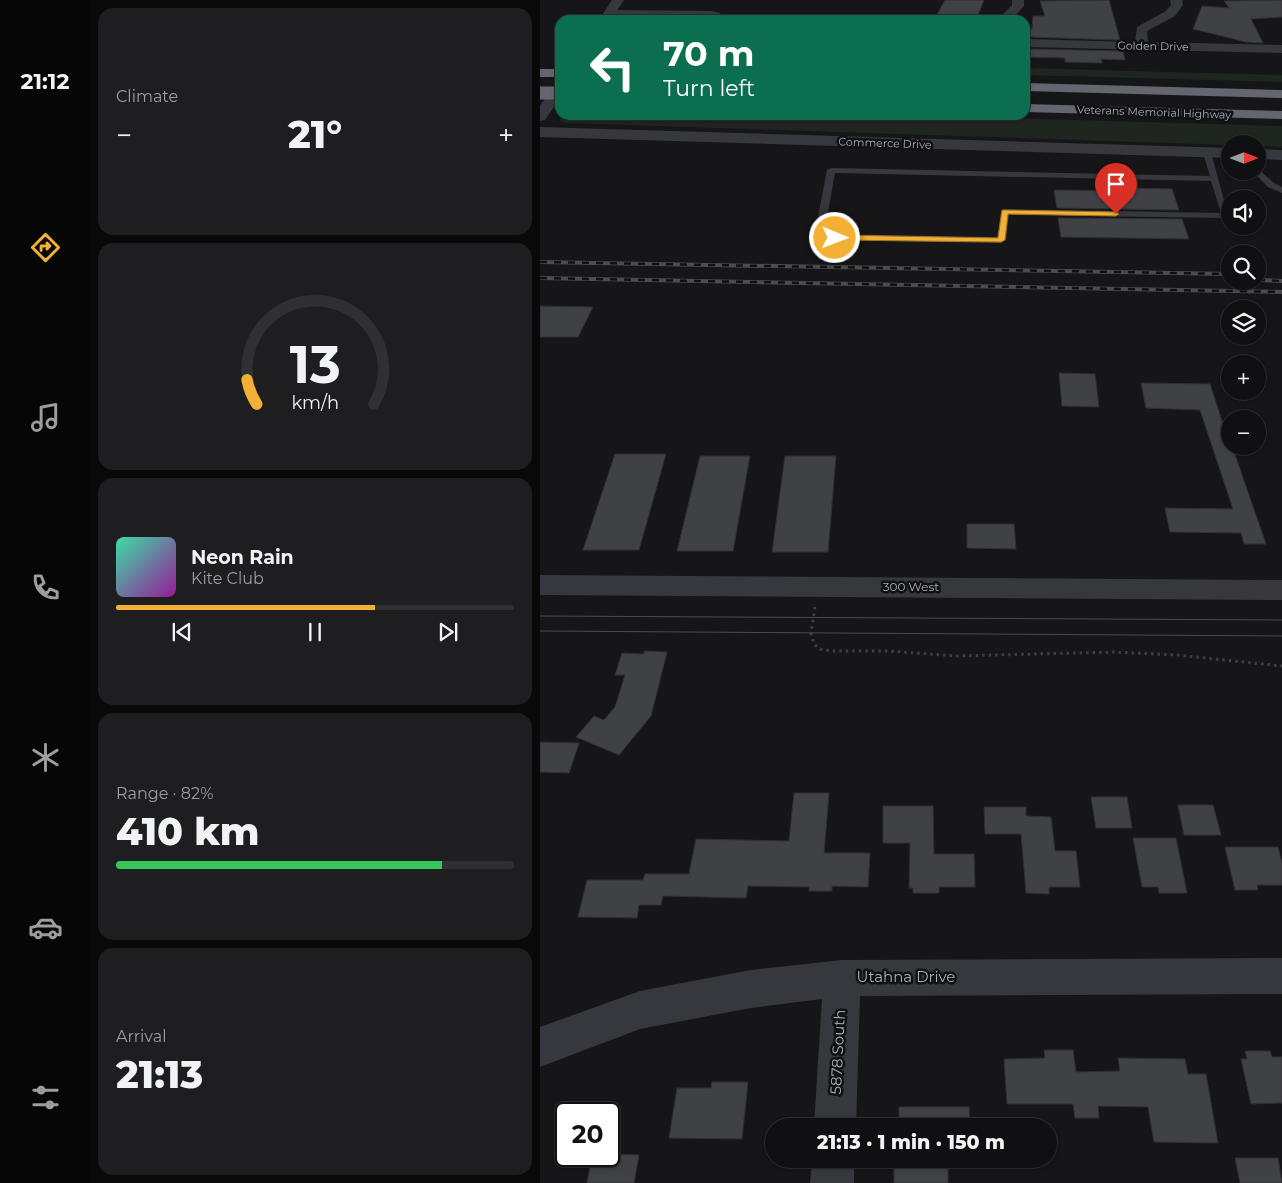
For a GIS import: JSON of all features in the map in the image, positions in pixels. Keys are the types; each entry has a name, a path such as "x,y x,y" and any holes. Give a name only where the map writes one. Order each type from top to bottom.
{"highway":[{"path":"540,73 555,73"},
{"name":"Veterans Memorial Highway","path":"1030,87 1282,94"},
{"path":"540,92 555,93"},
{"name":"Veterans Memorial Highway","path":"1030,108 1282,116"}],"street":[{"path":"608,15 618,0"},
{"path":"1009,15 1018,6 1018,0"},
{"path":"1142,46 1141,30 1147,24 1172,12 1177,5 1176,0"},
{"path":"670,15 709,15"},
{"name":"Golden Drive","path":"1030,43 1282,49"},
{"path":"540,117 555,94"},
{"name":"Commerce Drive","path":"540,132 1221,153"},
{"path":"1266,154 1282,155"},
{"name":"300 West","path":"540,585 1282,590"},
{"name":"Utahna Drive","path":"540,1047 640,1010 751,989 842,978 1282,976"},
{"name":"5878 South","path":"835,1118 842,978"},
{"path":"832,1183 833,1168"}],"lane":[{"path":"1206,153 1215,179 1226,216 1005,212 1001,240 819,237 831,170 1215,179"},
{"path":"1266,180 1282,190"}],"path":[{"path":"818,587 811,633 814,644 820,648 832,651 889,651 956,656 1115,652 1176,655 1282,666"}],"shaded area":[{"path":"1030,68 1282,75 1282,82 1030,75"},
{"path":"1030,119 1282,126 1282,147 1266,146 1266,135 1221,135 1221,145 566,123 560,120"}],"building":[{"path":"945,0 984,0 978,15 937,15"},
{"path":"1109,0 1120,40 1030,37 1033,16 1045,16 1040,1"},
{"path":"1282,0 1282,17 1251,19 1263,43 1246,42 1193,29 1202,6 1229,8 1224,1"},
{"path":"1030,49 1123,51 1125,60 1101,59 1102,63 1065,62 1065,58 1030,57"},
{"path":"1130,188 1172,189 1179,210 1057,208 1054,190 1131,191"},
{"path":"1058,218 1182,219 1189,239 1061,237"},
{"path":"540,306 593,307 578,337 540,337"},
{"path":"1059,373 1095,374 1099,407 1062,406"},
{"path":"1141,383 1210,384 1221,418 1221,455 1235,455 1266,544 1244,544 1241,533 1170,532 1165,508 1233,509 1200,410 1146,408"},
{"path":"615,454 666,454 639,550 583,550"},
{"path":"700,456 750,456 733,551 677,551"},
{"path":"785,456 836,456 828,552 772,552"},
{"path":"967,524 1014,524 1016,549 967,548"},
{"path":"644,651 667,652 651,716 619,755 576,737 594,716 604,720 615,707 625,675 615,675 622,653 644,654"},
{"path":"540,742 579,743 569,773 540,772"},
{"path":"794,793 829,793 824,853 870,853 868,887 832,886 832,891 809,891 809,887 748,886 746,898 663,896 661,905 639,905 637,918 578,917 587,880 643,880 645,874 689,874 696,839 789,841"},
{"path":"1091,797 1127,797 1132,828 1096,828"},
{"path":"1178,805 1213,805 1221,835 1184,835"},
{"path":"883,806 933,806 934,854 974,854 975,887 939,887 939,893 913,893 913,888 909,888 910,843 883,843"},
{"path":"984,807 1026,807 1026,816 1051,817 1055,851 1076,851 1080,887 1049,887 1049,894 1026,893 1021,834 985,834"},
{"path":"1133,838 1176,838 1187,893 1159,893 1158,887 1142,887"},
{"path":"1225,847 1278,847 1282,863 1282,885 1257,885 1258,890 1235,890"},
{"path":"1044,1050 1073,1050 1076,1072 1120,1071 1118,1058 1185,1059 1188,1074 1206,1074 1218,1143 1154,1142 1148,1107 1098,1106 1099,1118 1075,1118 1073,1104 1007,1104 1004,1059 1045,1058"},
{"path":"1245,1051 1270,1051 1272,1057 1282,1057 1282,1103 1251,1104 1241,1059 1247,1059"},
{"path":"712,1082 748,1082 742,1139 669,1138 677,1088 711,1088"},
{"path":"899,1107 969,1107 970,1118 899,1118"},
{"path":"620,1154 639,1155 634,1183 587,1183 590,1167 620,1167"},
{"path":"1235,1158 1278,1158 1282,1183 1240,1183"},
{"path":"894,1168 948,1168 948,1183 894,1183"}],"tram line":[{"path":"540,616 1282,620"},
{"path":"540,631 1282,636"}],"railway":[{"path":"540,262 1221,274"},
{"path":"540,278 1282,292"},
{"path":"1266,280 1282,281"}],"route":[{"path":"835,238 1001,240 1005,212 1116,214"}]}
